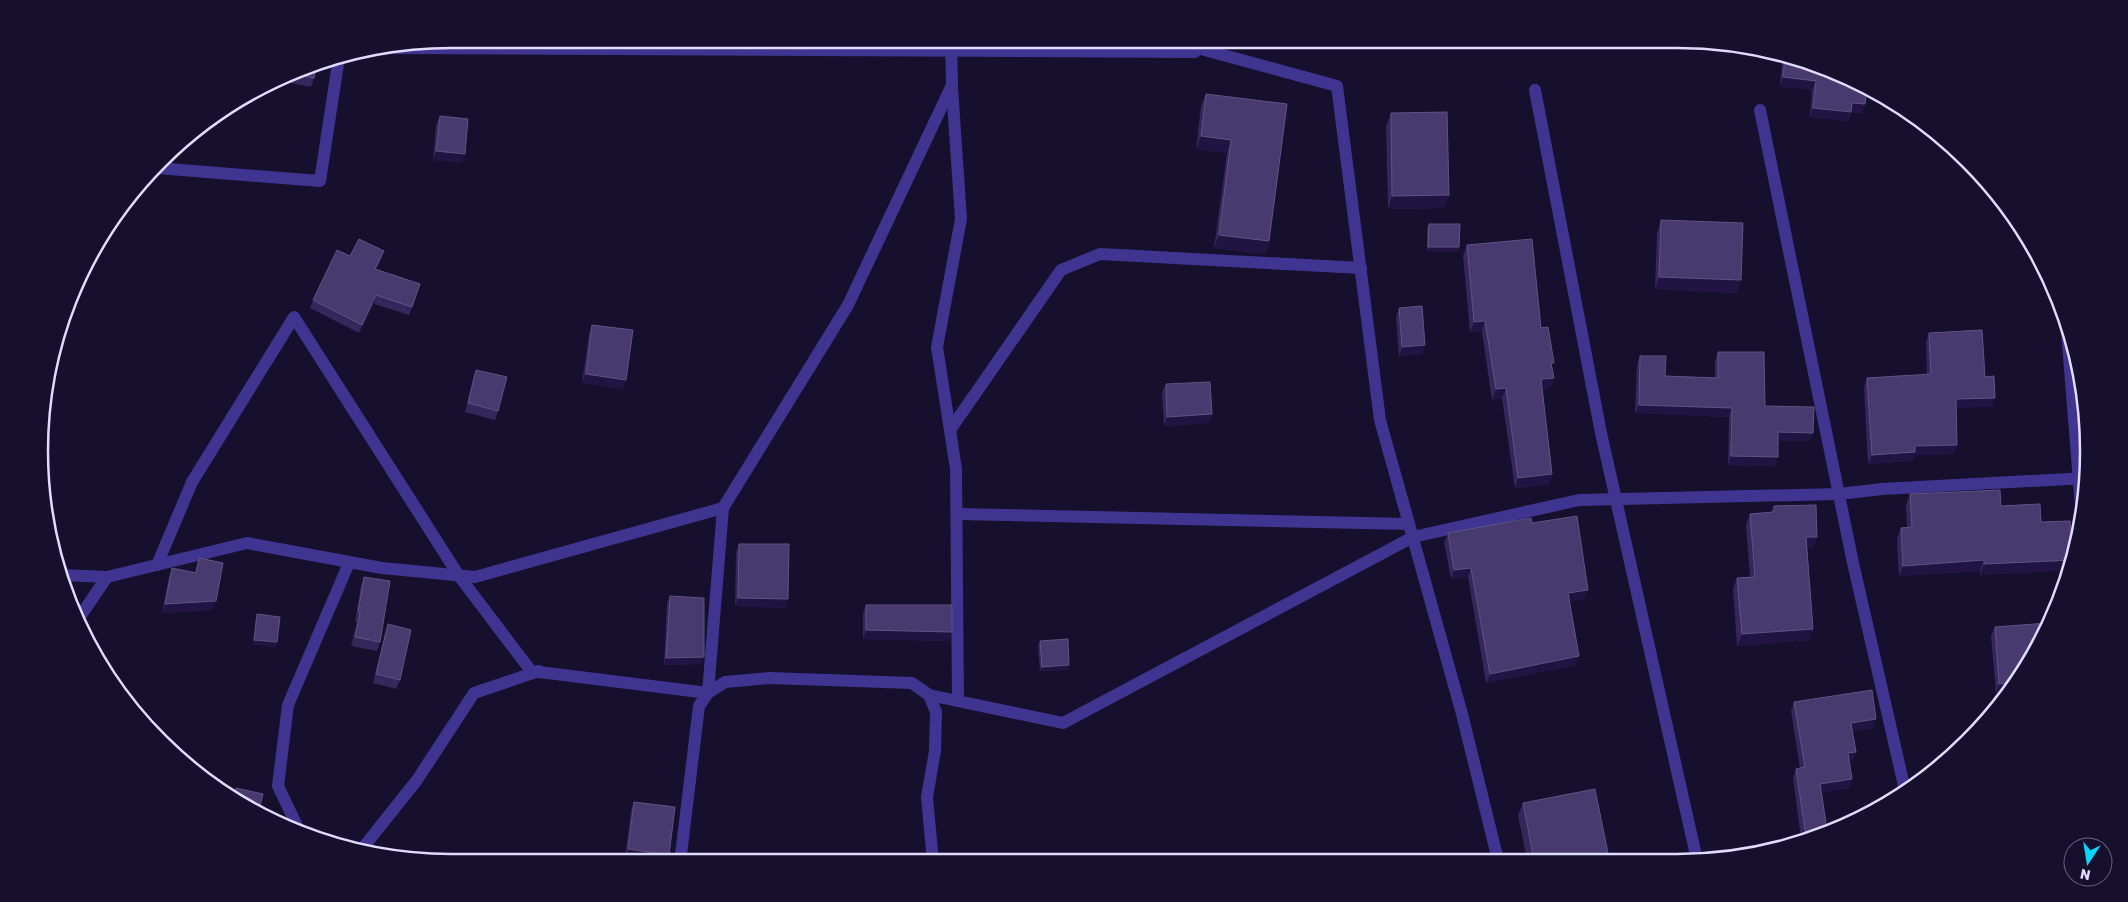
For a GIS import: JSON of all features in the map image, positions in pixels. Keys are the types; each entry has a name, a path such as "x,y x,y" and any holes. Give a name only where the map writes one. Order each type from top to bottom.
{"street":[{"path":"951,48 961,219 938,347 956,469 958,701"},
{"path":"1063,48 1213,52"},
{"path":"1198,48 1337,86 1380,420 1462,714 1497,854"},
{"path":"164,169 320,181 338,64"},
{"path":"708,693 723,508 848,305 952,85"},
{"path":"1534,90 1616,499 1696,854"},
{"path":"1760,110 1839,494 1904,784"},
{"path":"950,430 1061,270 1100,254 1361,268"},
{"path":"157,565 192,482 294,317 459,576 531,670 708,693"},
{"path":"2070,360 2080,458"},
{"path":"681,854 695,726 699,706 708,693 725,682 770,678 912,683 928,695 1064,723 1413,537 1579,500 1839,494 1882,489 2080,478"},
{"path":"67,575 107,577 247,543 382,568 475,578 723,508"},
{"path":"956,514 1409,524"},
{"path":"297,824 278,786 288,705 349,562"},
{"path":"82,614 107,577"},
{"path":"365,845 417,780 474,693 539,671"},
{"path":"928,695 936,712 935,751 927,797 932,854"}],"building":[{"path":"1784,62 1807,69 1866,95 1865,104 1852,103 1851,112 1813,108 1816,81 1783,77"},
{"path":"315,71 314,78 303,76"},
{"path":"1206,94 1287,104 1269,241 1219,235 1231,140 1201,136"},
{"path":"1447,112 1449,195 1392,196 1391,113"},
{"path":"440,116 468,119 465,154 436,151"},
{"path":"1661,220 1743,223 1741,280 1659,277"},
{"path":"1429,224 1460,224 1459,247 1428,247"},
{"path":"359,239 384,251 375,269 420,284 412,307 376,295 362,325 313,300 337,250 350,256"},
{"path":"1532,239 1541,328 1548,327 1554,363 1551,363 1554,378 1541,379 1552,474 1518,478 1506,388 1496,389 1485,321 1474,322 1467,245"},
{"path":"1422,306 1425,345 1402,347 1399,308"},
{"path":"592,325 633,330 626,380 586,374"},
{"path":"1982,330 1985,377 1994,376 1995,398 1956,399 1957,445 1915,446 1915,452 1872,455 1867,378 1931,374 1929,333"},
{"path":"1718,352 1764,352 1765,406 1814,407 1813,433 1778,432 1778,457 1731,456 1732,408 1639,405 1640,356 1666,356 1665,376 1718,378"},
{"path":"476,370 507,377 498,411 468,403"},
{"path":"1210,382 1212,414 1167,417 1166,384"},
{"path":"2000,490 2001,506 2040,504 2041,522 2070,521 2071,537 2065,560 1984,564 1984,560 1903,566 1901,528 1912,527 1910,494"},
{"path":"1816,505 1817,537 1806,537 1813,629 1742,634 1737,578 1755,577 1750,514 1774,512 1774,506"},
{"path":"1577,516 1588,590 1568,593 1579,656 1490,674 1471,568 1454,570 1448,533 1531,518 1532,523"},
{"path":"739,544 789,544 788,599 738,598"},
{"path":"199,558 223,563 216,601 165,604 172,568 196,573"},
{"path":"364,577 390,581 380,642 355,637"},
{"path":"670,596 704,598 704,657 666,658"},
{"path":"866,605 952,605 952,632 866,630"},
{"path":"257,614 280,617 277,642 254,640"},
{"path":"2042,623 2026,653 2006,683 1999,684 1995,627"},
{"path":"388,624 411,630 400,680 376,674"},
{"path":"1068,639 1069,665 1042,667 1040,641"},
{"path":"1872,690 1876,719 1851,723 1856,752 1848,753 1852,779 1820,784 1826,826 1805,833 1796,769 1805,767 1794,702"},
{"path":"236,788 263,794 260,806 235,791"},
{"path":"1595,789 1608,854 1533,854 1523,803"},
{"path":"634,802 675,807 669,854 628,849"}]}
